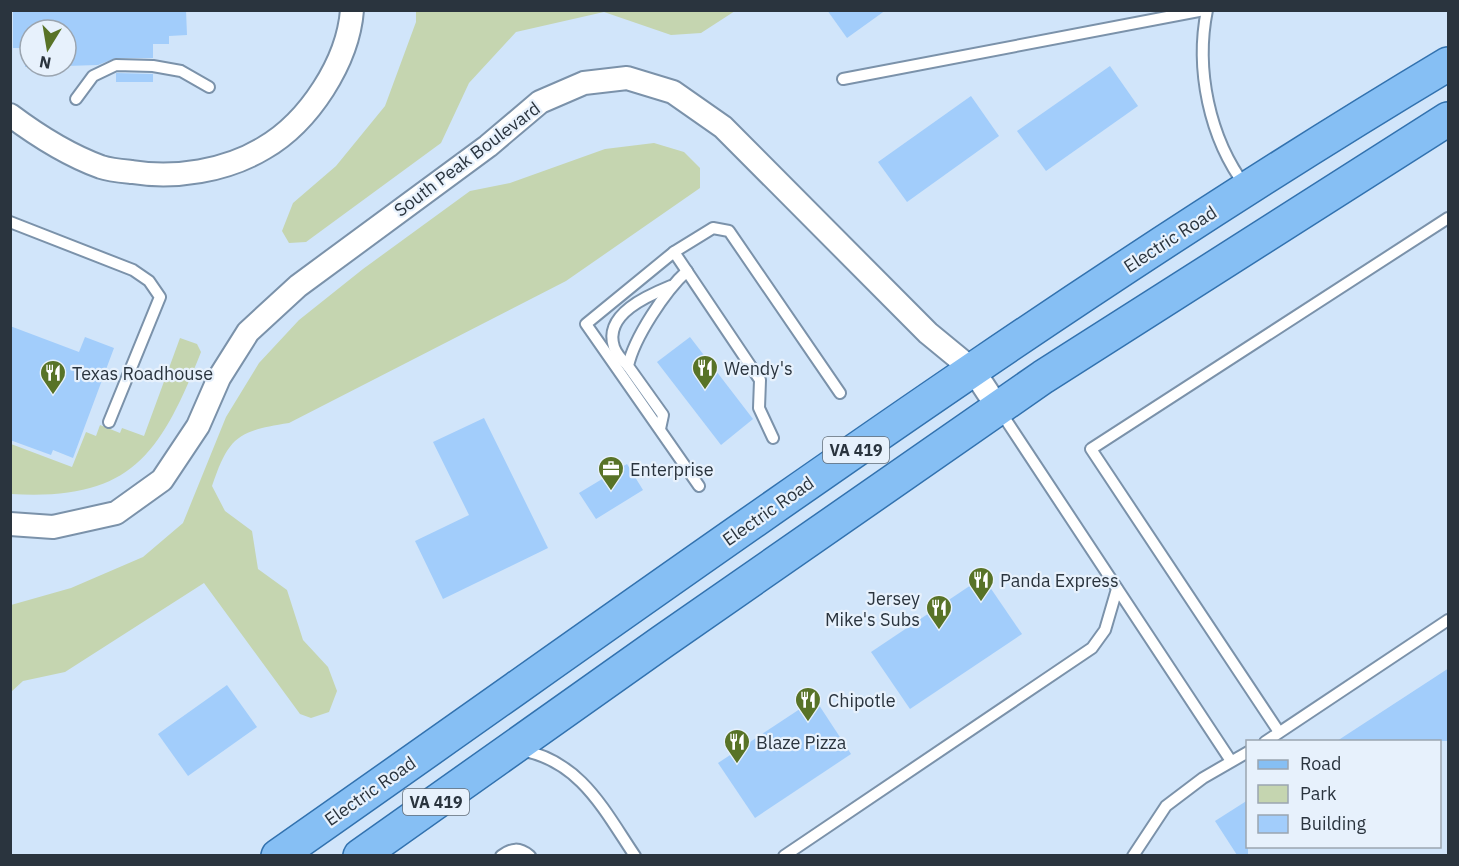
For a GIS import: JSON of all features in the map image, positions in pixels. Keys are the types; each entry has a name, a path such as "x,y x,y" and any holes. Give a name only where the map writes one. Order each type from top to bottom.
{"main road":[{"name":"Electric Road","path":"278,855 973,370 1248,189 1449,64"},
{"name":"VA 419","path":"360,855 998,408 1227,258 1449,119"}],"street":[{"path":"10,115 45,141 102,168 158,176 210,169 265,148 306,113 335,71 352,10"},
{"name":"South Peak Boulevard","path":"10,524 53,527 116,513 162,480 198,426 219,378 248,332 298,286 488,146 540,102 584,83 627,78 673,92 723,127 928,333 973,370 998,408"}],"lane":[{"path":"843,79 1206,10 1202,48 1210,111 1223,149 1248,189"},
{"path":"76,99 93,76 116,65 153,66 181,71 209,87"},
{"path":"1279,732 1091,449 1449,218"},
{"path":"10,222 133,270 150,281 160,297 109,422"},
{"path":"699,486 586,324 674,252 713,228 729,231 840,393"},
{"path":"674,252 760,380 759,408 773,438"},
{"path":"627,366 638,338 671,286 687,272"},
{"path":"660,429 663,415 613,346 614,330 622,314 644,297 671,286"},
{"path":"998,408 1231,761"},
{"path":"784,855 1092,648 1105,630 1117,589"},
{"path":"1267,740 1449,620"},
{"path":"511,749 550,758 589,786 635,855"},
{"path":"1133,855 1166,806 1203,778 1246,753"},
{"path":"501,855 510,849 522,850 530,855"}],"green space":[{"path":"416,10 735,11 701,33 671,35 604,12 516,32 469,83 441,143 306,242 289,243 282,231 293,203 336,166 385,106 416,22"},
{"path":"654,143 684,152 700,168 700,188 566,281 289,423 247,433 230,446 224,456 212,486 225,511 252,531 258,569 287,590 303,640 328,667 337,691 329,712 311,718 300,714 204,583 65,672 23,681 11,692 11,605 71,588 143,557 183,523 226,417 259,363 299,320 363,269 470,191 510,183 605,149"},
{"path":"180,338 197,344 201,352 171,419 154,444 135,465 113,480 85,489 52,494 11,494 11,444 72,467 86,432 96,436 100,425 120,433 122,428 144,436"}],"building":[{"path":"26,10 186,10 187,35 169,36 169,44 153,44 153,58 116,58 98,65 78,66 78,18 18,18 18,48 13,48 13,12"},
{"path":"827,10 886,10 847,38"},
{"path":"1110,66 1138,106 1046,171 1017,131"},
{"path":"116,73 153,74 153,82 116,82"},
{"path":"971,96 999,136 907,202 878,162"},
{"name":"Texas Roadhouse","path":"10,326 79,352 85,337 114,348 73,458 53,450 51,455 10,440"},
{"name":"Wendy's","path":"690,337 753,419 721,445 657,362"},
{"path":"484,418 548,548 443,599 415,541 469,515 433,442"},
{"name":"Enterprise","path":"627,464 643,490 596,519 579,493"},
{"path":"983,577 1022,634 910,709 871,652"},
{"path":"1449,668 1449,741 1339,740"},
{"path":"227,685 257,727 188,776 158,734"},
{"path":"815,699 851,754 755,818 718,763"},
{"path":"1246,801 1248,855 1237,855 1215,821"}],"place":[{"name":"Wendy's","path":"705,391"},
{"name":"Texas Roadhouse","path":"53,396"},
{"name":"Enterprise","path":"611,492"},
{"name":"Panda Express","path":"981,603"},
{"name":"Jersey Mike's Subs","path":"939,631"},
{"name":"Chipotle","path":"808,723"},
{"name":"Blaze Pizza","path":"737,765"}]}
